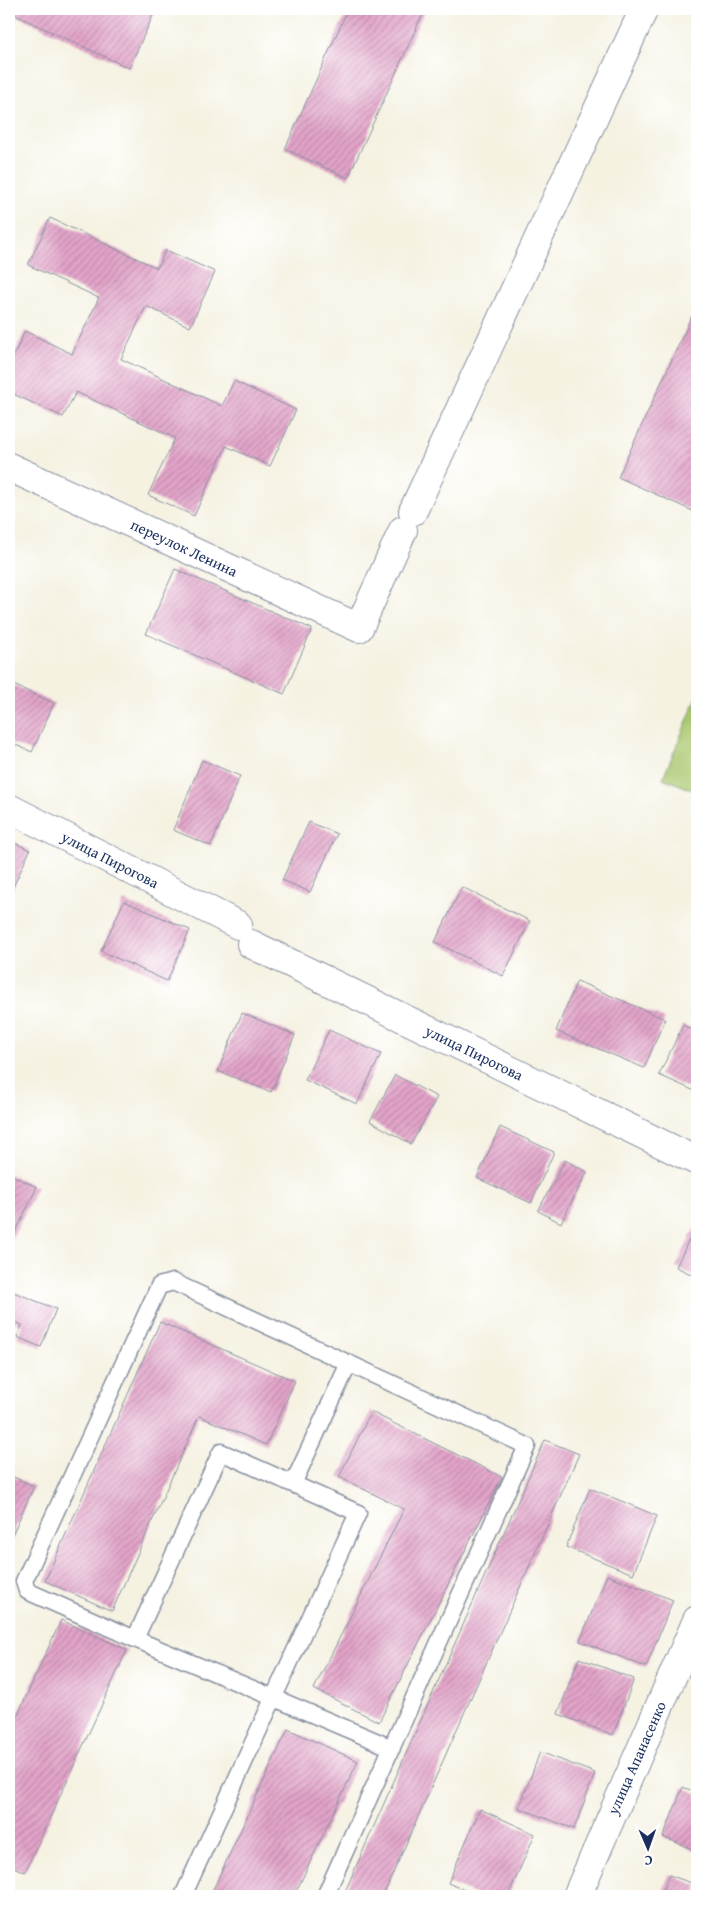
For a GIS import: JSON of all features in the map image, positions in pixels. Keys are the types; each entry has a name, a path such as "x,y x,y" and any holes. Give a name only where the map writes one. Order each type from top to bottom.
{"street":[{"name":"переулок Ленина","path":"9,467 360,628 644,9"},
{"name":"улица Пирогова","path":"9,808 244,935 697,1162"},
{"name":"улица Апанасенко","path":"577,1896 697,1620"}],"lane":[{"path":"325,1896 392,1748 527,1446 173,1282 159,1286 24,1581 27,1591 135,1640 392,1748"},
{"path":"293,1484 349,1363"},
{"path":"135,1640 221,1452 358,1513 275,1699 183,1896"}],"green space":[{"path":"697,697 697,792 663,778"}],"building":[{"path":"15,9 150,9 155,11 129,68 13,14"},
{"path":"348,9 425,9 348,178 285,149"},
{"path":"50,218 157,268 166,250 215,272 190,327 146,306 121,359 222,406 234,381 296,410 270,466 226,446 194,516 148,495 175,438 76,392 63,417 9,392 9,366 25,331 72,354 99,298 28,265"},
{"path":"697,305 697,513 618,477"},
{"path":"175,569 312,629 284,694 146,634"},
{"path":"9,683 54,703 32,752 9,742"},
{"path":"202,760 240,776 211,846 173,830"},
{"path":"309,822 337,834 310,892 282,880"},
{"path":"9,840 30,850 9,896"},
{"path":"462,887 530,921 503,976 435,942"},
{"path":"124,901 190,930 167,981 101,951"},
{"path":"577,981 665,1019 644,1068 556,1031"},
{"path":"242,1013 295,1035 271,1092 218,1071"},
{"path":"683,1025 697,1032 697,1092 659,1075"},
{"path":"329,1030 381,1054 357,1104 305,1080"},
{"path":"395,1075 437,1097 411,1144 370,1121"},
{"path":"500,1127 554,1152 531,1203 477,1178"},
{"path":"565,1160 587,1172 561,1223 538,1211"},
{"path":"9,1174 37,1187 13,1237 9,1235"},
{"path":"697,1223 697,1277 676,1267"},
{"path":"9,1290 56,1309 41,1347 17,1337 22,1325 9,1319"},
{"path":"160,1322 295,1381 266,1445 199,1416 112,1611 45,1581"},
{"path":"371,1412 502,1477 379,1722 314,1689 404,1509 339,1477"},
{"path":"545,1440 579,1454 383,1896 343,1896"},
{"path":"9,1475 34,1486 9,1542"},
{"path":"590,1488 657,1516 633,1574 566,1547"},
{"path":"607,1575 673,1600 646,1667 580,1641"},
{"path":"61,1620 127,1650 25,1872 9,1865 9,1734"},
{"path":"579,1658 634,1679 613,1735 558,1714"},
{"path":"288,1729 358,1761 294,1896 210,1896"},
{"path":"540,1752 595,1773 574,1829 519,1808"},
{"path":"683,1787 697,1793 697,1851 663,1837"},
{"path":"480,1809 535,1834 508,1896 478,1896 448,1883"},
{"path":"669,1875 697,1885 697,1896 661,1896"}]}
